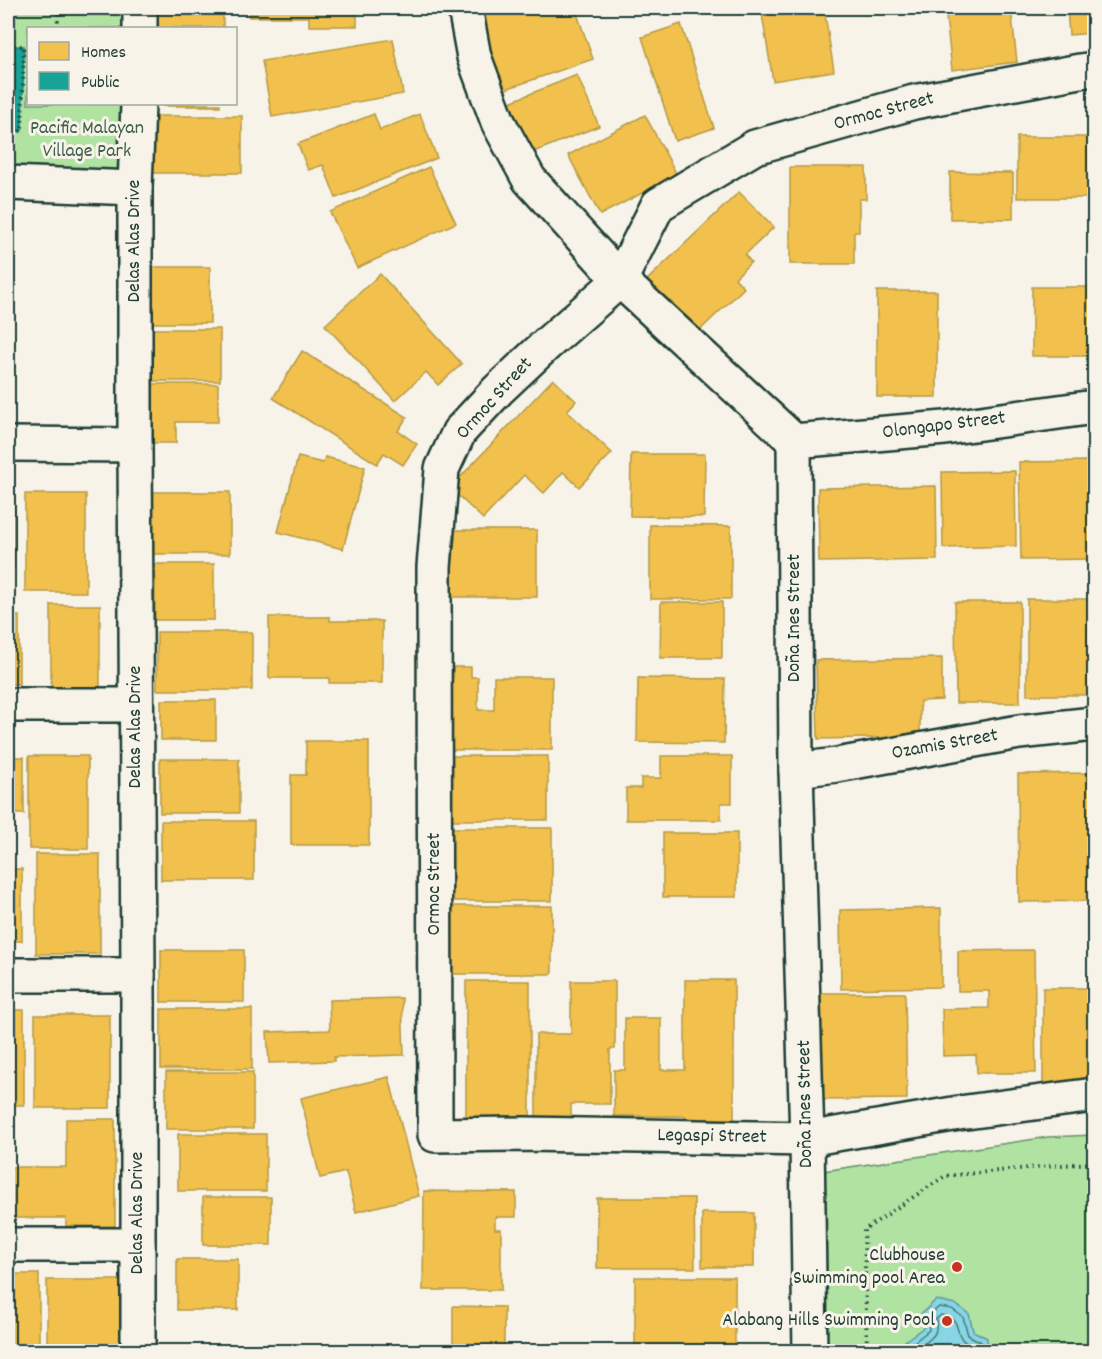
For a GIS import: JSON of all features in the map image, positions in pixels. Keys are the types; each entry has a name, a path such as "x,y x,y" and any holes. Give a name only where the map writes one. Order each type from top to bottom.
{"street":[{"path":"140,8 140,27"},
{"path":"465,8 474,57 498,122 529,179 620,280 794,441"},
{"name":"Ormoc Street","path":"435,1135 434,567 442,469 459,432 498,390 620,280 658,205 755,147 914,102 1095,69"},
{"name":"Delas Alas Drive","path":"138,105 135,188 135,445 138,1352"},
{"path":"8,183 135,188"},
{"name":"Olongapo Street","path":"794,441 945,428 1095,407"},
{"name":"Doña Ines Street","path":"794,441 796,770 807,1139 810,1352"},
{"path":"8,444 135,445"},
{"path":"8,705 136,705"},
{"name":"Ozamis Street","path":"796,770 837,765 1019,732 1095,724"},
{"path":"8,975 138,975"},
{"name":"Legaspi Street","path":"435,1135 525,1134 807,1139 959,1113 1095,1095"},
{"path":"8,1245 138,1245"}],"path":[{"path":"57,27 59,8"},
{"path":"8,46 24,46 22,131 8,131"},
{"path":"867,1352 864,1230 945,1176 1095,1163"}],"green space":[{"name":"Pacific Malayan Village Park","path":"8,8 138,8 137,27 27,27 27,105 136,105 135,178 8,176"},
{"path":"1094,1135 1094,1351 804,1351 804,1174 1048,1137"}],"water":[{"name":"Alabang Hills Swimming Pool","path":"936,1300 955,1304 969,1314 973,1331 987,1338 988,1351 907,1351 905,1341 924,1327 921,1314"}],"building: Homes":[{"path":"147,8 223,8 223,27 147,27"},
{"path":"249,8 357,8 357,26 309,26 309,17 249,17"},
{"path":"575,8 593,59 503,90 489,51 483,9"},
{"path":"761,8 824,8 834,71 773,81"},
{"path":"945,8 1011,8 1017,62 952,70"},
{"path":"1067,8 1094,8 1094,33 1069,35"},
{"path":"681,24 714,128 675,141 642,37"},
{"path":"393,39 403,94 272,117 262,61"},
{"path":"577,75 599,126 531,153 510,102"},
{"path":"163,105 220,105 220,106"},
{"path":"374,114 380,130 420,114 437,158 336,198 323,165 308,170 298,144"},
{"path":"645,115 677,175 600,215 568,155"},
{"path":"145,116 242,116 242,173 145,173"},
{"path":"1017,137 1094,137 1094,198 1017,198"},
{"path":"429,167 456,223 357,268 330,212"},
{"path":"790,167 866,167 866,199 859,199 859,232 854,232 854,264 790,264"},
{"path":"950,172 1013,173 1013,219 950,219"},
{"path":"739,192 774,227 745,255 751,262 735,278 744,288 697,333 646,281"},
{"path":"147,267 210,267 210,323 147,323"},
{"path":"380,274 462,364 438,385 426,372 395,401 325,325"},
{"path":"1032,287 1094,287 1094,356 1032,356"},
{"path":"877,291 937,291 937,397 877,397"},
{"path":"143,329 220,329 220,381 143,381"},
{"path":"302,351 407,417 398,431 417,444 403,465 384,453 377,464 273,398"},
{"path":"553,379 576,401 567,411 612,453 579,487 563,472 544,493 524,475 483,519 450,488"},
{"path":"146,384 218,384 218,422 176,422 176,443 146,443"},
{"path":"631,454 705,454 704,517 630,516"},
{"path":"298,457 323,463 325,457 365,467 343,549 278,532"},
{"path":"1092,461 1094,559 1021,560 1019,462"},
{"path":"1015,471 1016,546 943,548 942,472"},
{"path":"936,486 937,560 819,562 818,488"},
{"path":"8,489 14,489 14,567 8,567"},
{"path":"146,492 230,492 230,554 146,554"},
{"path":"25,494 86,494 86,592 25,592"},
{"path":"650,525 731,526 731,599 650,599"},
{"path":"447,530 537,530 537,597 447,597"},
{"path":"155,564 214,564 214,620 155,620"},
{"path":"1027,599 1088,599 1088,695 1027,695"},
{"path":"661,602 722,602 722,658 660,658"},
{"path":"955,602 1020,602 1020,703 956,703"},
{"path":"51,605 100,605 100,687 51,687"},
{"path":"8,616 19,616 19,684 8,684"},
{"path":"269,617 330,617 330,621 382,621 382,683 329,683 329,678 269,678"},
{"path":"157,632 252,632 252,690 157,690"},
{"path":"942,658 942,700 920,701 920,737 818,739 816,660"},
{"path":"453,667 471,667 471,677 478,677 478,710 494,710 494,677 552,677 552,750 446,750 446,677 453,677"},
{"path":"638,678 725,679 724,743 637,742"},
{"path":"161,700 216,700 216,740 161,740"},
{"path":"306,741 369,741 369,845 291,845 291,775 306,775"},
{"path":"29,756 88,756 88,849 29,849"},
{"path":"448,756 548,756 548,820 448,820"},
{"path":"661,756 732,756 732,803 721,803 721,820 626,820 626,788 641,788 641,778 661,778"},
{"path":"8,757 24,757 24,814 8,814"},
{"path":"160,759 239,759 239,813 160,813"},
{"path":"1094,773 1094,901 1019,902 1018,774"},
{"path":"161,821 254,821 254,880 161,880"},
{"path":"450,828 552,828 552,901 450,901"},
{"path":"663,833 737,833 737,897 663,897"},
{"path":"36,854 100,854 100,954 36,954"},
{"path":"8,869 22,869 22,941 8,941"},
{"path":"451,906 552,906 552,974 450,974"},
{"path":"941,908 941,987 841,989 840,910"},
{"path":"161,950 244,950 244,1002 161,1002"},
{"path":"1034,950 1036,1073 977,1073 976,1055 943,1056 942,1009 989,1008 989,991 958,991 958,951"},
{"path":"685,980 734,980 734,1123 685,1123 685,1116 614,1116 614,1070 625,1070 625,1018 661,1018 661,1070 685,1070"},
{"path":"466,981 530,981 530,1122 466,1122"},
{"path":"571,981 615,981 615,1049 610,1049 610,1104 571,1104 571,1123 536,1123 536,1034 571,1034"},
{"path":"1043,988 1094,988 1094,1086 1043,1086"},
{"path":"819,993 905,993 907,1099 820,1100"},
{"path":"402,998 404,1055 334,1057 334,1061 269,1063 267,1032 330,1030 329,1000"},
{"path":"161,1009 252,1009 252,1069 161,1069"},
{"path":"8,1010 24,1010 24,1105 8,1105"},
{"path":"35,1015 110,1015 110,1108 35,1108"},
{"path":"166,1072 253,1072 253,1129 166,1129"},
{"path":"389,1077 419,1196 356,1212 346,1172 320,1178 301,1098"},
{"path":"66,1119 115,1119 115,1226 66,1226 66,1218 8,1218 8,1167 66,1167"},
{"path":"178,1134 266,1134 266,1191 178,1191"},
{"path":"424,1191 516,1192 516,1217 495,1217 495,1229 501,1229 501,1290 423,1290"},
{"path":"203,1197 271,1197 271,1245 203,1245"},
{"path":"597,1198 694,1198 695,1268 597,1268"},
{"path":"702,1213 754,1213 754,1267 702,1267"},
{"path":"177,1259 238,1259 238,1310 177,1310"},
{"path":"8,1274 39,1274 39,1352 8,1352"},
{"path":"635,1277 735,1277 735,1352 635,1352"},
{"path":"47,1280 121,1280 121,1352 47,1352"},
{"path":"453,1306 504,1307 504,1352 453,1352"}],"building: Public":[{"path":"8,46 24,46 22,131 8,131"}],"place":[{"name":"Clubhouse Swimming pool Area","path":"957,1267"},
{"name":"Alabang Hills Swimming Pool","path":"947,1321"}]}
